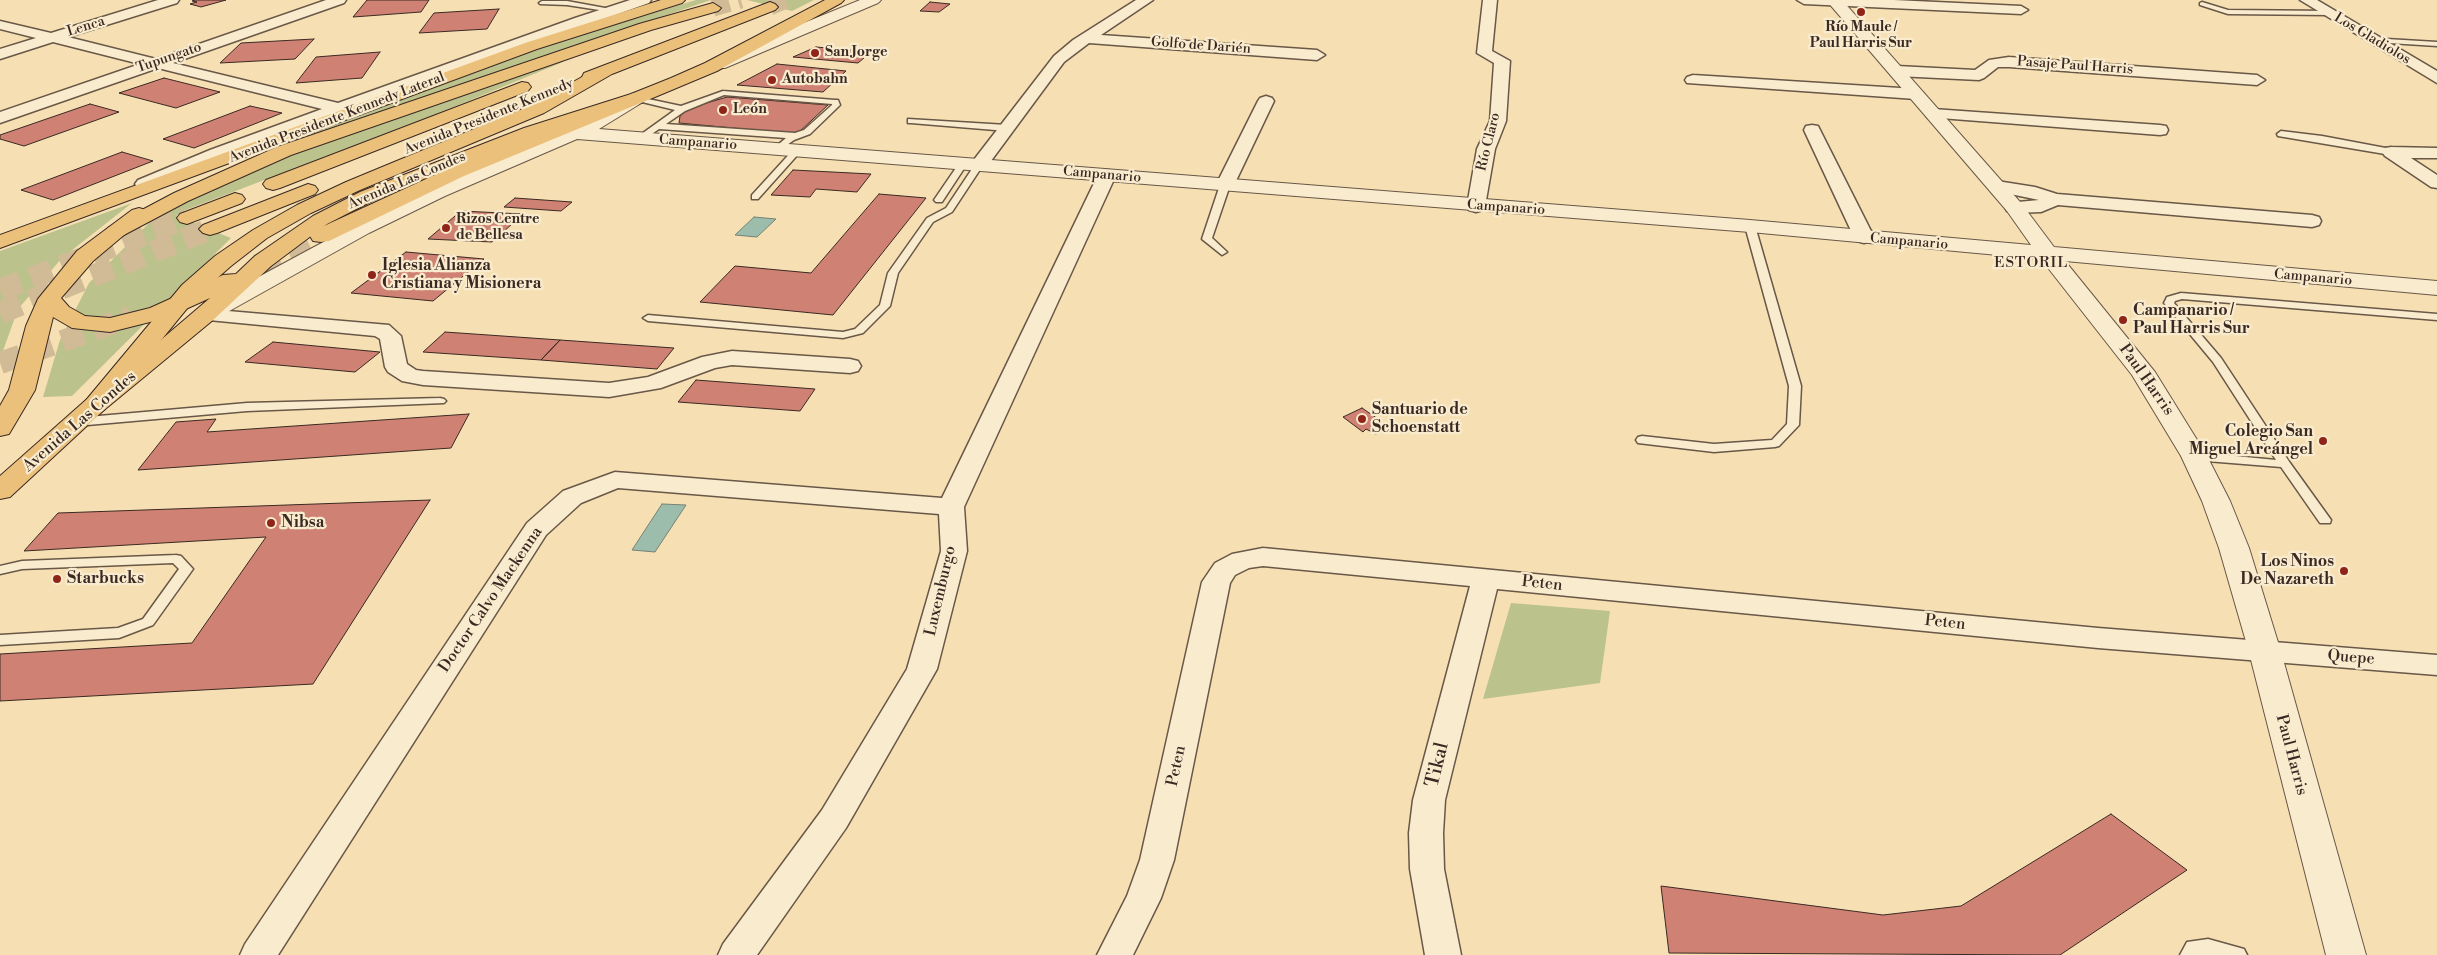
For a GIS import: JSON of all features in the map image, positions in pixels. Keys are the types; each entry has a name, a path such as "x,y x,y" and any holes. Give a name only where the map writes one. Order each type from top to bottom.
{"main road":[{"name":"Avenida Presidente Kennedy Lateral","path":"0,242 531,46 677,0"},
{"name":"Avenida Las Condes","path":"0,491 86,414 206,315 263,262 320,220 393,185 531,132 637,98 710,67 836,0"},
{"name":"Avenida Presidente Kennedy","path":"187,218 745,1"},
{"name":"Avenida Presidente Kennedy","path":"210,229 770,6"},
{"path":"115,232 181,197 284,151 442,95 645,28 713,8"},
{"path":"86,414 176,306 223,261 280,222 353,186 538,109 606,71"},
{"path":"321,236 457,172 637,98"},
{"path":"0,428 22,390 38,326 49,299 73,268 115,232 180,188 256,149"},
{"path":"49,299 61,312 80,323 99,325 134,320 176,306 222,285 263,262"}],"street":[{"name":"Lenca","path":"0,54 172,0"},
{"name":"Tupungato","path":"0,118 339,0"},
{"path":"88,209 216,154 338,108 644,0"},
{"name":"Avenida Las Condes","path":"710,67 783,39 873,0"},
{"path":"971,165 1007,128 1059,58 1086,38 1146,0"},
{"name":"Río Claro","path":"1476,206 1486,149 1498,121 1502,61 1485,53 1484,47 1490,0"},
{"path":"1804,0 2021,10"},
{"name":"Los Gladiolos","path":"2307,0 2433,74"},
{"name":"Paul Harris","path":"1835,1 2014,207 2049,255 2143,372 2194,456 2226,524 2265,652 2346,955"},
{"path":"0,25 157,62 338,108"},
{"name":"Golfo de Darién","path":"1086,38 1317,55"},
{"name":"Pasaje Paul Harris","path":"1897,71 1979,75 1994,63 2009,62 2257,80"},
{"path":"1692,80 1916,94"},
{"name":"Avenida Las Condes","path":"206,315 309,257 392,214 614,115 637,98"},
{"path":"1225,185 1266,100"},
{"path":"1933,114 2160,130"},
{"path":"1812,130 1864,237"},
{"name":"Campanario","path":"574,133 777,149 798,143 971,165 1750,226 2049,255 2437,288"},
{"path":"2391,152 2437,153"},
{"path":"2391,152 2437,183"},
{"name":"Luxemburgo","path":"736,955 834,819 922,669 954,551 951,507 1107,176"},
{"path":"1997,186 2035,192 2055,200 2312,221"},
{"path":"2014,207 2041,206 2055,200"},
{"path":"206,315 381,330 390,336 393,362 396,367 410,376 423,378 609,390 653,383 710,362 732,358 850,366"},
{"name":"Doctor Calvo Mackenna","path":"258,955 536,529 572,496 616,480 951,507"},
{"name":"Peten","path":"1115,955 1144,898 1156,860 1216,582 1225,569 1242,560 1263,557 2265,652"},
{"name":"Tikal","path":"1443,955 1427,869 1426,833 1429,800 1486,578"},
{"name":"Quepe","path":"2265,652 2437,665"}],"lane":[{"path":"598,0 620,8"},
{"path":"542,3 567,3 620,8"},
{"path":"2202,4 2228,12 2330,14"},
{"path":"2373,40 2437,44"},
{"path":"640,138 682,109 714,96 733,93 835,102 836,105 807,132 755,197"},
{"path":"637,98 682,109"},
{"path":"911,121 1007,128"},
{"path":"656,126 798,143"},
{"path":"2281,134 2391,152"},
{"path":"939,200 971,165"},
{"path":"648,318 843,335 859,331 886,306 893,273 930,220 948,210 971,165"},
{"path":"1222,252 1207,239 1225,185"},
{"path":"1642,440 1714,448 1775,443 1793,425 1795,386 1750,226"},
{"path":"2325,520 2285,464 2217,360 2168,303 2171,299 2181,296 2437,317"},
{"path":"86,414 247,406 440,401"},
{"path":"2194,456 2285,464"},
{"path":"0,570 22,565 176,560 186,569 148,622 118,634 0,640"},
{"path":"2189,955 2193,948 2208,947 2238,955"}],"green space":[{"path":"696,0 711,0 273,148 555,43"},
{"path":"747,0 814,0 792,11"},
{"path":"561,61 563,62 427,118 183,211 176,216 231,238 72,396 43,397 60,340 89,283 150,222 177,205 295,153"},
{"path":"132,203 62,258 18,309 0,359 0,251"},
{"path":"1511,603 1610,611 1600,683 1483,699"}],"shaded area":[{"path":"754,217 776,219 757,237 735,235"},
{"path":"662,504 686,505 655,552 632,550"}],"building":[{"path":"226,0 201,7 190,4 197,2 192,1"},
{"path":"367,0 429,0 421,12 353,17"},
{"path":"930,2 950,4 939,12 920,11"},
{"path":"499,9 487,29 419,33 434,13"},
{"path":"314,39 295,59 220,63 241,43"},
{"path":"816,47 871,52 858,63 793,57"},
{"path":"380,52 362,78 296,83 316,57"},
{"path":"777,64 846,71 823,92 737,85"},
{"path":"164,78 220,92 176,108 119,93"},
{"path":"727,97 828,105 797,134 679,123 680,116 690,108"},
{"path":"90,104 119,112 24,146 0,139 0,135"},
{"path":"250,106 282,113 194,148 163,139"},
{"path":"122,152 153,161 53,200 21,190"},
{"path":"793,170 871,174 857,192 816,189 810,197 771,195"},
{"path":"879,194 926,198 833,315 700,302 735,266 811,273"},
{"path":"515,198 572,202 561,211 504,207"},
{"path":"461,211 523,214 492,242 428,239"},
{"path":"406,252 484,259 433,301 351,293"},
{"path":"445,332 560,340 541,360 423,352"},
{"path":"560,340 674,348 657,369 541,360"},
{"path":"273,342 380,352 355,372 245,362"},
{"path":"696,380 815,389 800,411 678,402"},
{"name":"Santuario de Schoenstatt","path":"1362,408 1381,421 1377,424 1383,430 1376,434 1366,429 1363,432 1343,417"},
{"path":"469,414 451,448 138,470 176,422 216,419 207,432"},
{"path":"430,500 313,684 0,701 0,654 192,643 266,537 24,551 58,513"},
{"path":"2111,814 2187,870 2060,955 1669,953 1661,886 1883,915 1961,906"}],"tunnel":[{"path":"713,8 741,0"},
{"path":"770,7 786,0"},
{"path":"0,290 187,218"},
{"path":"0,313 210,229"},
{"path":"258,265 321,236"},
{"path":"0,363 131,317"}],"place":[{"name":"Río Maule / Paul Harris Sur","path":"1861,12"},
{"name":"San Jorge","path":"815,53"},
{"name":"Autobahn","path":"772,80"},
{"name":"León","path":"723,110"},
{"name":"Rizos Centre de Bellesa","path":"446,228"},
{"name":"Iglesia Alianza Cristiana y Misionera","path":"372,275"},
{"name":"Campanario / Paul Harris Sur","path":"2123,320"},
{"name":"Santuario de Schoenstatt","path":"1362,419"},
{"name":"Colegio San Miguel Arcángel","path":"2323,441"},
{"name":"Nibsa","path":"271,523"},
{"name":"Los Ninos De Nazareth","path":"2344,571"},
{"name":"Starbucks","path":"57,579"}],"district":[{"name":"ESTORIL","path":"2031,263"}]}
